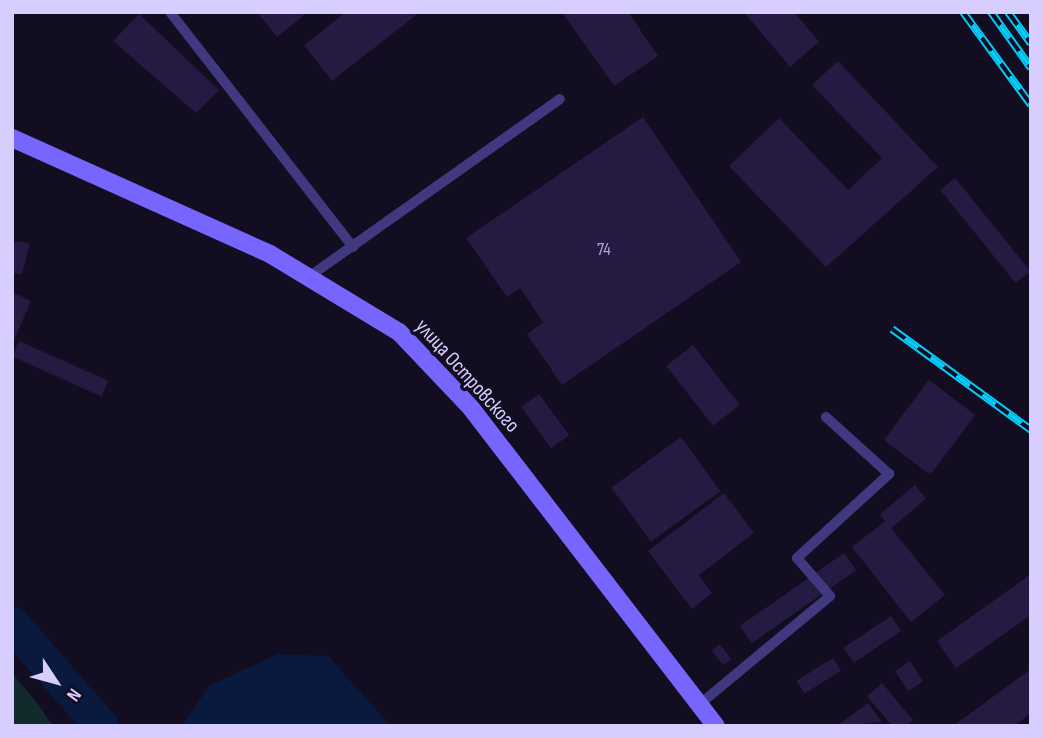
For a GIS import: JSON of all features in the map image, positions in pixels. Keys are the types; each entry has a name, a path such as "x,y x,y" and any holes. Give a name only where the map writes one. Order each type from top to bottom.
{"street":[{"name":"улица Островского","path":"16,142 270,254 399,332 471,408 716,726"}],"lane":[{"path":"170,12 353,247"},
{"path":"310,276 560,99"},
{"path":"700,704 831,596 797,558 889,474 826,417"}],"green space":[{"path":"12,673 37,703 53,726 12,726"}],"water":[{"path":"277,654 328,656 391,726 182,726 209,686"}],"building":[{"path":"257,12 308,12 277,37"},
{"path":"346,12 420,12 332,81 304,45"},
{"path":"562,12 628,12 658,56 614,86"},
{"path":"744,12 794,12 819,42 790,67"},
{"path":"139,14 219,90 196,113 113,41"},
{"path":"838,61 938,167 826,267 729,166 779,118 848,190 882,158 812,85"},
{"path":"643,117 741,262 562,385 527,334 543,322 520,288 507,297 466,238"},
{"path":"955,178 1031,271 1016,283 940,190"},
{"path":"12,241 30,243 22,274 12,273"},
{"path":"12,292 31,301 12,345"},
{"path":"19,341 109,381 102,396 12,357"},
{"path":"693,345 740,405 713,426 666,366"},
{"path":"929,380 975,415 930,475 884,440"},
{"path":"539,394 569,435 551,448 521,407"},
{"path":"681,437 720,491 651,542 611,488"},
{"path":"915,485 926,499 891,528 945,595 911,622 852,547 885,521 880,514"},
{"path":"724,493 754,533 699,575 712,593 692,609 648,551"},
{"path":"844,553 856,570 752,643 740,626"},
{"path":"1031,574 1031,615 956,668 937,641"},
{"path":"891,616 901,631 854,663 844,648"},
{"path":"720,644 731,659 723,665 712,650"},
{"path":"833,658 841,671 804,694 797,681"},
{"path":"910,661 923,681 908,691 895,671"},
{"path":"1031,669 1031,713 1014,726 953,726"},
{"path":"882,683 913,720 907,726 892,726 867,696"},
{"path":"868,703 882,722 840,726 839,724"}],"waterway":[{"path":"12,624 101,726"}],"railway":[{"path":"963,12 1031,105"},
{"path":"991,12 1031,68"},
{"path":"1008,12 1031,44"},
{"path":"892,329 1031,430"}]}
